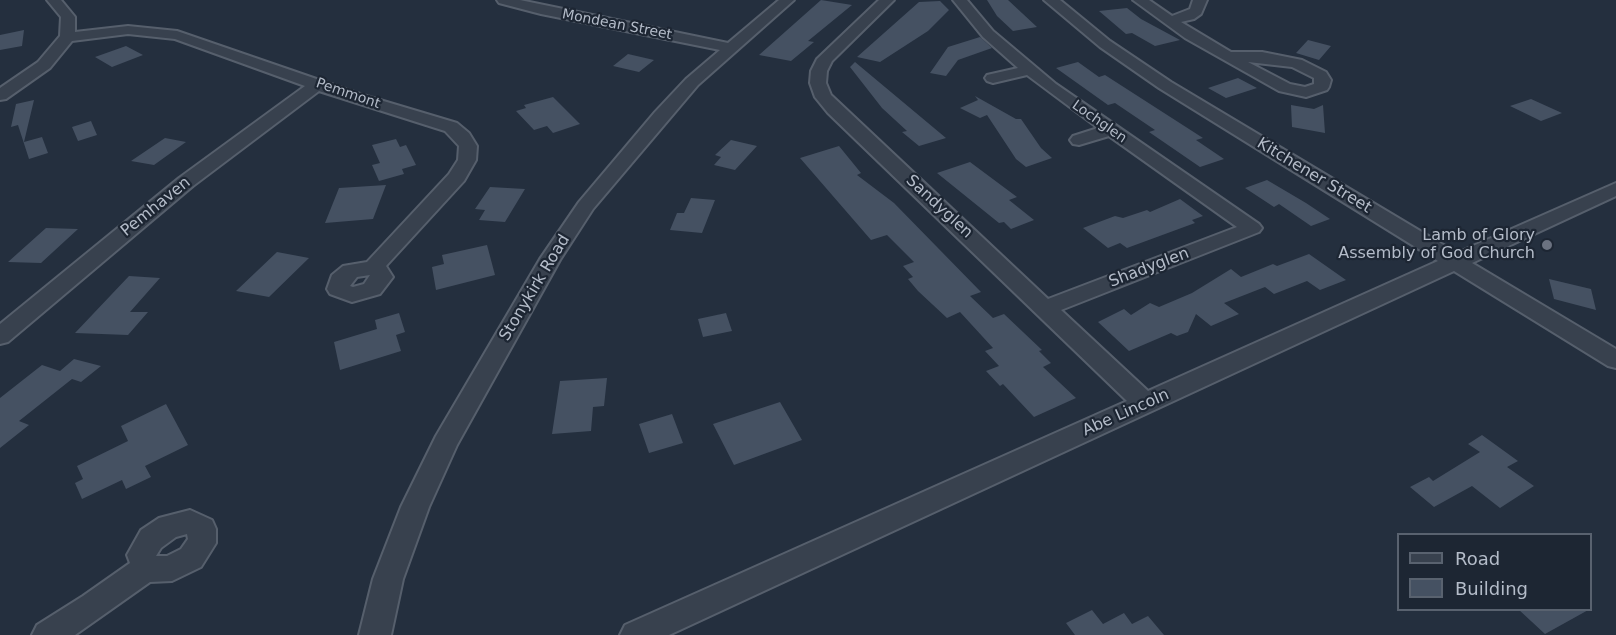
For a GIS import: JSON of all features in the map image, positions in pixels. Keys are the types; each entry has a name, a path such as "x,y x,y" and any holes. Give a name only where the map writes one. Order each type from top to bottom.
{"street":[{"path":"0,95 44,65 67,36 68,18 54,0"},
{"name":"Mondean Street","path":"504,0 541,10 731,48"},
{"name":"Stonykirk Road","path":"375,635 388,579 415,507 445,443 550,259 586,206 620,162 693,82 787,0"},
{"name":"Sandyglen","path":"887,0 825,59 819,71 818,83 823,97 1146,404"},
{"name":"Lochglen","path":"960,0 988,33 1029,70 1110,130 1252,228"},
{"name":"Kitchener Street","path":"1051,0 1105,44 1165,85 1616,360"},
{"path":"1140,0 1168,21 1228,57 1296,92 1306,92 1321,87 1323,80 1320,75 1296,63 1262,57 1228,57"},
{"path":"1168,21 1189,16 1196,11 1200,0"},
{"name":"Pemmont","path":"67,36 128,30 165,32 354,98 451,127 464,137 468,146 467,160 457,177 373,268"},
{"path":"993,78 1029,70"},
{"name":"Pemhaven","path":"0,336 186,182 318,84"},
{"path":"1079,140 1110,130"},
{"name":"Abe Lincoln","path":"636,635 1616,189"},
{"name":"Shadyglen","path":"1046,308 1252,228"},
{"path":"48,635 94,606 146,568"}],"building":[{"path":"821,0 852,5 808,41 814,42 791,61 759,55"},
{"path":"987,0 1008,0 1037,27 1013,31 997,16"},
{"path":"940,1 949,10 928,31 880,62 857,57 919,2"},
{"path":"1127,8 1141,19 1180,40 1155,46 1132,33 1126,34 1099,11"},
{"path":"24,30 22,46 0,50 0,35"},
{"path":"980,37 992,48 958,60 946,76 930,73 948,47"},
{"path":"1308,40 1331,46 1319,60 1296,53"},
{"path":"126,46 143,55 112,67 95,57"},
{"path":"628,54 654,60 639,72 613,66"},
{"path":"855,62 946,138 919,146 902,132 907,131 882,108 850,67"},
{"path":"1078,62 1099,77 1105,75 1203,138 1196,140 1224,159 1200,167 1149,132 1155,130 1115,103 1108,105 1056,68"},
{"path":"1238,78 1257,88 1226,98 1208,88"},
{"path":"975,96 1016,119 1021,119 1041,148 1052,158 1026,167 1016,159 987,115 980,118 960,108 978,100"},
{"path":"553,97 580,124 553,133 547,126 534,130 516,111 526,108 524,105"},
{"path":"1531,99 1562,113 1541,121 1510,106"},
{"path":"34,100 24,142 42,137 48,153 29,159 18,125 11,127 16,104"},
{"path":"1291,105 1314,109 1323,105 1325,133 1292,127"},
{"path":"91,121 97,135 78,141 72,127"},
{"path":"165,138 186,142 154,165 131,161"},
{"path":"396,139 400,147 406,145 416,165 402,169 404,174 379,181 372,165 380,163 372,145"},
{"path":"731,140 757,146 735,170 714,165 721,157 715,155"},
{"path":"839,146 861,173 857,175 894,203 981,292 970,296 993,318 1004,314 1042,350 1039,351 1051,363 1043,367 1076,398 1034,417 1003,384 1000,386 986,371 999,366 985,351 993,348 960,312 947,318 918,291 908,279 913,277 903,266 914,262 887,235 871,240 800,158"},
{"path":"970,162 1017,197 1009,200 1034,220 1011,229 1004,222 999,223 937,173"},
{"path":"1267,180 1330,219 1311,226 1279,204 1274,207 1245,188"},
{"path":"386,185 373,219 325,223 339,188"},
{"path":"490,187 525,189 505,222 479,220 485,210 475,209"},
{"path":"691,198 715,200 702,233 670,230 677,213 684,213"},
{"path":"1180,199 1203,216 1192,220 1195,223 1127,248 1120,243 1108,248 1083,228 1115,216 1123,218 1147,210 1150,212"},
{"path":"46,228 78,229 41,263 8,262"},
{"path":"487,245 495,275 436,290 432,267 444,264 442,255"},
{"path":"277,252 309,258 269,297 236,291"},
{"path":"1309,254 1346,280 1320,290 1307,281 1274,294 1265,287 1224,303 1239,314 1211,326 1196,314 1188,332 1177,336 1171,333 1129,351 1098,322 1124,309 1131,315 1150,303 1159,307 1192,293 1231,269 1241,277 1273,264 1277,266"},
{"path":"129,276 160,278 130,312 148,312 128,335 75,333"},
{"path":"1549,279 1591,289 1596,310 1554,299"},
{"path":"399,313 405,332 396,335 401,351 340,370 334,342 377,329 375,320"},
{"path":"726,313 732,331 703,337 698,319"},
{"path":"74,359 101,366 81,382 72,379 19,421 29,425 0,448 0,398 42,365 60,371"},
{"path":"607,378 604,406 593,407 591,431 552,434 560,381"},
{"path":"780,402 802,440 734,465 713,424"},
{"path":"166,404 188,445 145,466 151,477 126,489 122,480 82,499 75,483 83,479 77,466 128,441 121,426"},
{"path":"672,414 683,443 649,453 639,424"},
{"path":"1482,435 1518,461 1507,467 1534,486 1500,508 1472,486 1434,507 1410,487 1429,477 1433,481 1480,452 1468,444"},
{"path":"1092,610 1103,624 1124,613 1132,624 1148,616 1164,635 1075,635 1066,623"},
{"path":"1520,611 1586,611 1545,634"}],"place":[{"name":"Lamb of Glory Assembly of God Church","path":"1547,245"}]}
